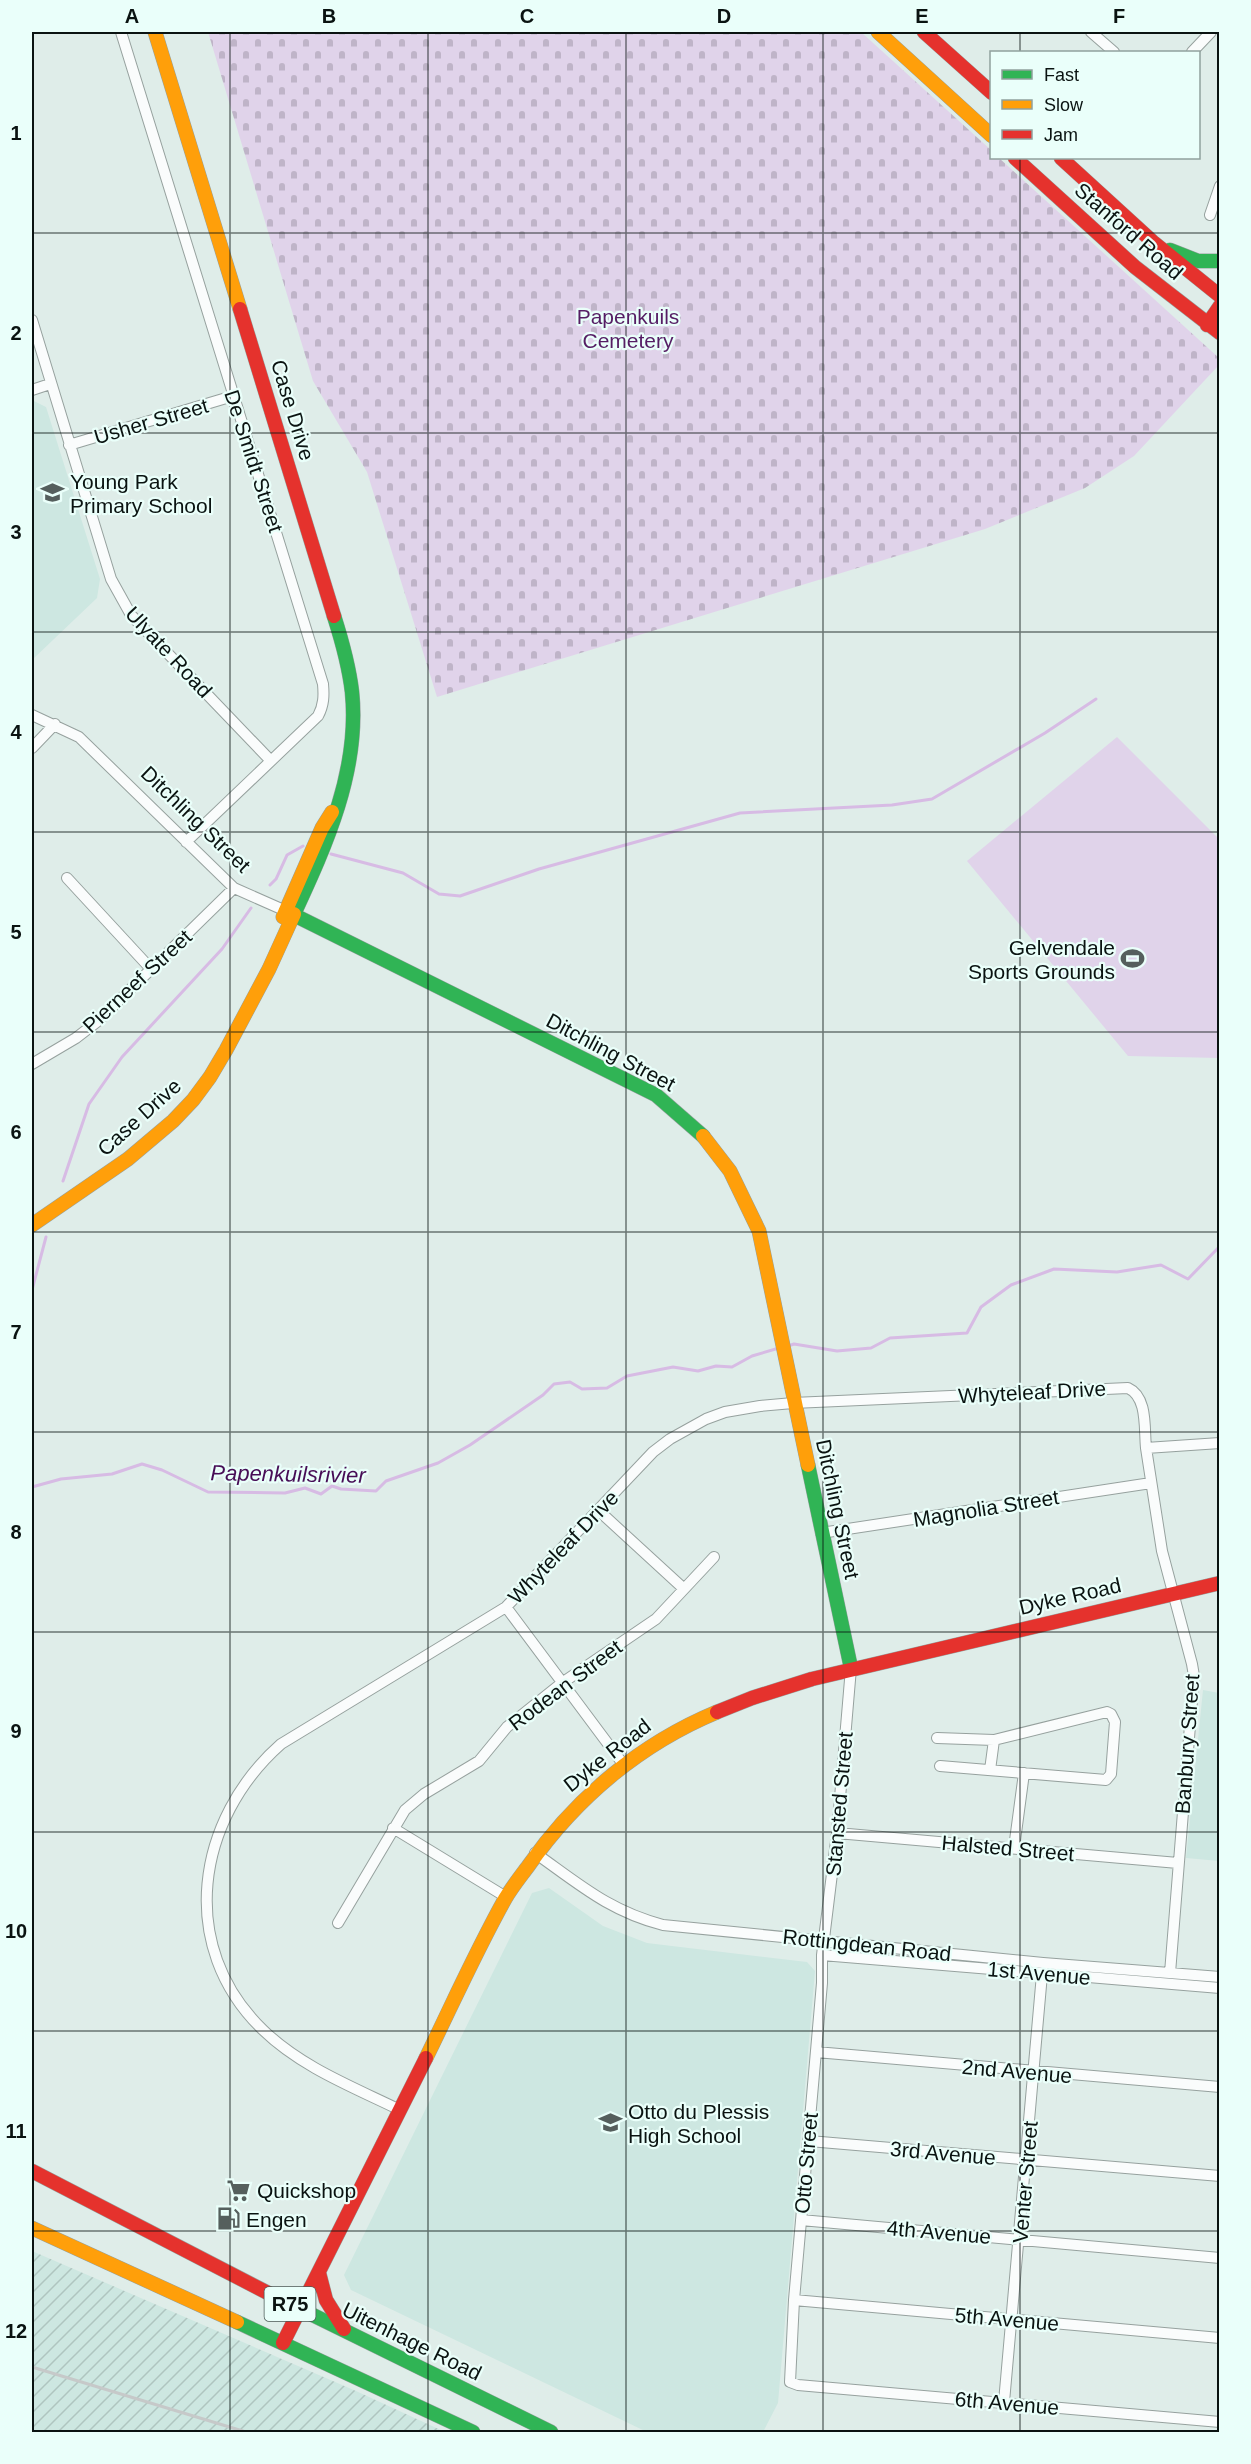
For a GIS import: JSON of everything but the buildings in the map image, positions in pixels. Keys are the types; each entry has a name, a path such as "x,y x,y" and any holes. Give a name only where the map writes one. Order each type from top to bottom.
{"street":[{"name":"De Smidt Street","path":"121,32 323,684 324,701 318,716 186,842"},
{"name":"Case Drive","path":"32,1225 121,1164 179,1115 209,1079 233,1039 260,981 269,969 290,913 332,830 348,768 353,737 352,692 346,655 155,32"},
{"path":"878,32 990,134"},
{"path":"924,32 990,91"},
{"path":"1091,32 1113,51"},
{"path":"1193,51 1211,32"},
{"name":"Stanford Road","path":"1016,159 1135,267 1220,333"},
{"name":"Stanford Road","path":"1062,159 1154,242 1220,296"},
{"path":"1210,215 1212,202 1220,186"},
{"path":"1154,242 1198,261 1220,261"},
{"path":"1207,325 1220,306"},
{"name":"Ulyate Road","path":"32,320 111,579 124,607 271,760"},
{"path":"32,390 50,384"},
{"name":"Usher Street","path":"69,445 233,396"},
{"name":"Ditchling Street","path":"32,715 79,736 234,888 290,913 656,1095 696,1127 727,1163 750,1209 764,1254 793,1404 851,1668"},
{"path":"32,748 55,724"},
{"path":"67,878 152,969"},
{"name":"Pierneef Street","path":"32,1064 76,1038 98,1021 234,888"},
{"name":"Whyteleaf Drive","path":"400,2110 296,2057 263,2031 238,2001 218,1963 211,1938 207,1908 210,1863 221,1826 239,1790 262,1762 281,1744 506,1607 653,1452 687,1429 725,1412 760,1406 793,1404 1128,1388 1133,1390 1142,1402 1146,1448"},
{"path":"1146,1448 1220,1443"},
{"name":"Banbury Street","path":"1146,1448 1162,1551 1192,1664 1194,1690 1170,1973"},
{"name":"Magnolia Street","path":"821,1533 1151,1484"},
{"path":"598,1510 683,1588"},
{"name":"Rodean Street","path":"338,1923 393,1828 414,1801 479,1761 507,1727 562,1683 656,1619 714,1557"},
{"name":"Dyke Road","path":"283,2343 506,1897 535,1853 578,1803 623,1764 675,1730 732,1703 851,1668 1220,1583"},
{"path":"506,1607 623,1764"},
{"name":"Stansted Street","path":"825,1940 851,1668"},
{"path":"937,1738 994,1740 1103,1713 1109,1713 1115,1722 1111,1774 1108,1779 940,1766"},
{"path":"990,1770 994,1740"},
{"path":"1014,1848 1024,1773"},
{"path":"393,1828 506,1897"},
{"name":"Halsted Street","path":"837,1833 1178,1863"},
{"name":"Rottingdean Road","path":"535,1853 607,1904 639,1919 677,1927 825,1940 1043,1968 1220,1977"},
{"name":"Otto Street","path":"794,2384 789,2378 794,2300 825,1940"},
{"name":"1st Avenue","path":"822,1955 1043,1968 1220,1988"},
{"name":"Venter Street","path":"1004,2402 1043,1968"},
{"name":"2nd Avenue","path":"816,2052 1035,2073 1220,2087"},
{"name":"3rd Avenue","path":"809,2141 1220,2176"},
{"name":"Uitenhage Road","path":"32,2172 300,2310 551,2433"},
{"name":"4th Avenue","path":"801,2220 1220,2258"},
{"name":"R75","path":"32,2228 472,2433"},
{"path":"319,2273 328,2306 347,2332"},
{"name":"5th Avenue","path":"794,2300 1220,2338"},
{"name":"6th Avenue","path":"794,2384 1220,2422"}],"shaded area":[{"name":"Young Park Primary School","path":"32,400 46,407 100,579 97,598 32,660"},
{"path":"1203,1690 1219,1693 1219,1861 1186,1858"},
{"name":"Otto du Plessis High School","path":"549,1888 603,1926 647,1943 807,1962 815,1971 778,2403 763,2432 647,2432 351,2290 344,2275 532,1893"},
{"path":"32,2251 356,2391 445,2432 32,2432"}],"green space":[{"name":"Papenkuils Cemetery","path":"208,32 861,32 990,149 990,159 1000,159 1219,358 1219,365 1134,456 1085,488 985,529 437,697 367,472 313,381"},
{"name":"Gelvendale Sports Grounds","path":"1117,737 1219,839 1219,1058 1128,1056 967,861"}],"waterway":[{"path":"331,854 403,873 439,894 460,896 539,869 740,813 892,805 932,799 1045,733 1096,699"},
{"path":"270,885 276,879 287,855 303,846"},
{"path":"63,1181 89,1104 122,1057 222,949 251,908"},
{"path":"32,1290 46,1237"},
{"name":"Papenkuilsrivier","path":"788,1346 794,1344 837,1351 871,1348 890,1338 967,1333 981,1307 1011,1285 1054,1269 1117,1272 1161,1265 1188,1279 1220,1246"},
{"name":"Papenkuilsrivier","path":"32,1487 61,1479 112,1474 142,1464 162,1470 208,1492 285,1493 305,1488 321,1494 332,1486 341,1489 376,1491 386,1481 438,1463 470,1445 543,1395 554,1384 570,1382 582,1389 607,1388 627,1376 673,1367 698,1371 716,1366 732,1367 752,1356 779,1348"}],"railway":[{"path":"32,2367 246,2432"}],"traffic: fast":[{"path":"1170,250 1198,261 1220,261"},
{"path":"294,914 329,834 346,778 351,750 352,692 345,654 334,616"},
{"path":"286,911 656,1095 703,1136"},
{"path":"808,1465 851,1668"},
{"path":"268,2293 551,2432"},
{"path":"237,2322 473,2432"}],"traffic: slow":[{"path":"155,32 240,309"},
{"path":"878,32 990,134"},
{"path":"283,917 322,828 332,812"},
{"path":"32,1225 128,1159 173,1121 193,1100 226,1050 269,969 294,914"},
{"path":"703,1136 730,1171 759,1231 808,1465"},
{"path":"426,2058 505,1899 567,1817 612,1775 636,1757 662,1740 717,1712"},
{"path":"32,2228 237,2322"}],"traffic: jam":[{"path":"924,32 990,91"},
{"path":"1016,159 1135,267 1220,333"},
{"path":"1062,159 1153,242 1220,296"},
{"path":"1207,325 1220,306"},
{"path":"240,309 334,616"},
{"path":"717,1712 812,1679 1220,1583"},
{"path":"283,2343 426,2058"},
{"path":"32,2171 268,2293"},
{"path":"319,2273 326,2300 344,2329"}],"place":[{"name":"Young Park Primary School","path":"52,493"},
{"name":"Gelvendale Sports Grounds","path":"1133,959"},
{"name":"Otto du Plessis High School","path":"610,2123"},
{"name":"Quickshop","path":"239,2190"},
{"name":"Engen","path":"228,2219"}]}
